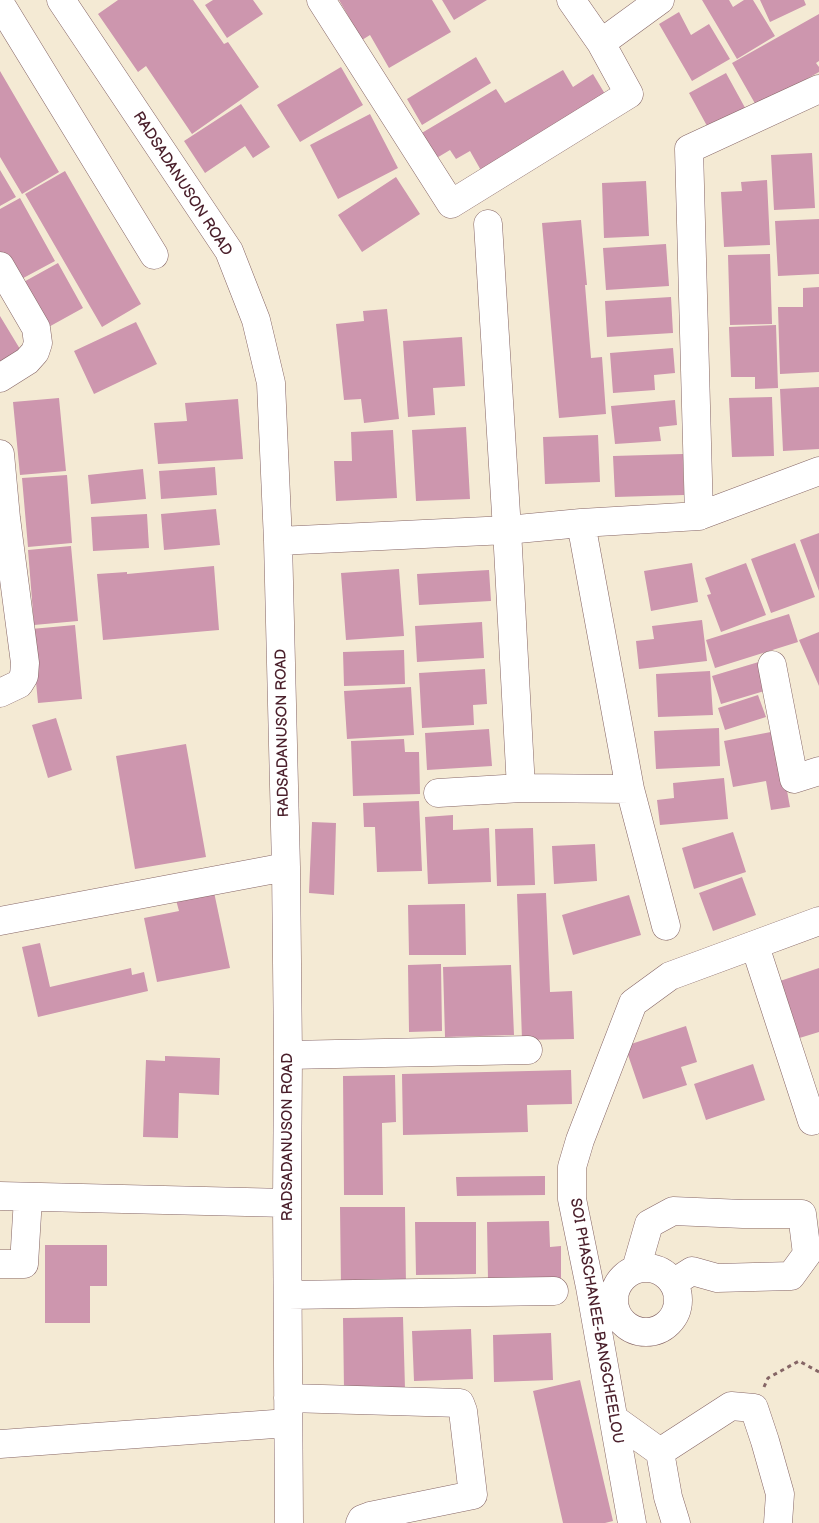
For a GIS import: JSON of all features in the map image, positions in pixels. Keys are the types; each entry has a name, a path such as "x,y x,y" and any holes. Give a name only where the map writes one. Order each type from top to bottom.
{"street":[{"name":"RADSADANUSON ROAD","path":"61,0 228,251 256,320 271,383 278,541 286,867 290,1523"},
{"path":"321,0 451,204 629,94 601,43 570,0"},
{"path":"601,43 660,0"},
{"path":"4,3 154,255"},
{"path":"699,516 689,149 819,89"},
{"path":"488,224 521,788"},
{"path":"0,266 36,328 38,343 35,352 27,361 0,378"},
{"path":"0,454 3,512 25,663 24,676 19,684 0,693"},
{"path":"278,541 507,530 581,523 699,516 819,471"},
{"path":"581,523 630,789 666,926"},
{"path":"772,665 794,779 819,771"},
{"path":"438,792 521,788 630,789"},
{"path":"0,921 286,867"},
{"name":"SOI PHASCHANEE-BANGCHEELOU","path":"632,1523 614,1419 610,1315 590,1287 572,1199 572,1167 580,1140 633,1003 670,976 756,946 819,921"},
{"path":"756,946 812,1121"},
{"path":"288,1055 528,1050"},
{"path":"0,1196 287,1203"},
{"path":"0,1264 24,1264 28,1198"},
{"path":"636,1269 649,1224 673,1211 802,1214 807,1254 791,1276 717,1278 692,1271 673,1282"},
{"path":"647,1268 657,1270 666,1275 673,1282 677,1292 678,1302 670,1321 652,1331 632,1328 610,1315 619,1282 636,1269 647,1268"},
{"path":"288,1295 554,1291"},
{"path":"0,1444 288,1410 460,1403 463,1411 473,1495 370,1516 362,1519 360,1523"},
{"path":"660,1452 731,1406 754,1408 780,1494 778,1523"},
{"path":"614,1419 660,1452 668,1497 676,1523"}],"path":[{"path":"754,1408 768,1378 799,1361 819,1372"}],"building":[{"path":"118,0 193,0 224,44 228,42 259,87 192,134 146,66 138,72 98,14"},
{"path":"213,0 253,0 263,14 227,38 205,5"},
{"path":"339,0 432,0 451,32 389,68 370,35 362,40"},
{"path":"442,0 487,0 454,20"},
{"path":"702,0 729,0 733,7 744,0 753,0 775,36 737,59"},
{"path":"760,0 804,0 806,5 770,22"},
{"path":"679,12 691,35 709,24 730,59 692,81 659,24"},
{"path":"819,14 819,61 816,63 819,67 819,72 757,107 732,63"},
{"path":"476,57 491,83 422,125 407,99"},
{"path":"341,67 363,105 300,142 277,105"},
{"path":"563,70 573,87 593,74 608,99 483,174 470,151 456,159 450,150 435,159 420,134 496,89 505,103"},
{"path":"0,71 59,172 22,194 0,157"},
{"path":"726,73 749,115 712,135 689,93"},
{"path":"241,104 270,147 253,158 245,146 205,173 184,141"},
{"path":"370,114 398,168 338,199 310,145"},
{"path":"812,153 815,208 774,210 771,155"},
{"path":"0,170 16,197 0,206"},
{"path":"65,171 141,304 102,327 25,194"},
{"path":"396,177 420,214 362,252 338,215"},
{"path":"767,180 770,245 724,247 721,192 742,191 741,182"},
{"path":"646,181 649,236 604,238 602,183"},
{"path":"20,198 55,261 14,283 0,257 0,209"},
{"path":"819,219 819,274 778,276 775,221"},
{"path":"581,220 591,358 602,357 606,414 559,418 542,223"},
{"path":"666,244 669,286 606,290 603,248"},
{"path":"770,254 772,324 730,325 728,255"},
{"path":"58,263 83,308 45,329 20,284"},
{"path":"819,287 819,372 780,374 778,307 803,307 803,288"},
{"path":"671,297 673,333 607,337 605,301"},
{"path":"387,309 399,419 364,423 361,399 344,400 336,324 364,321 363,311"},
{"path":"0,316 23,354 0,368"},
{"path":"136,322 157,364 94,394 74,351"},
{"path":"776,325 778,388 755,389 755,377 731,377 729,327"},
{"path":"462,337 465,386 433,388 435,415 408,417 403,341"},
{"path":"673,348 675,373 654,375 655,390 613,393 610,353"},
{"path":"819,387 819,449 783,451 780,389"},
{"path":"772,397 774,456 732,457 729,398"},
{"path":"59,398 66,471 20,475 13,402"},
{"path":"238,399 243,459 158,464 154,423 187,421 185,403"},
{"path":"675,400 677,425 659,427 661,441 615,444 611,406"},
{"path":"466,427 470,499 416,501 412,430"},
{"path":"393,430 397,498 336,501 334,461 352,461 351,432"},
{"path":"598,435 600,482 545,484 543,437"},
{"path":"683,454 684,495 615,497 613,456"},
{"path":"215,467 217,495 161,499 159,471"},
{"path":"143,469 146,499 91,504 88,475"},
{"path":"67,475 72,543 28,547 22,478"},
{"path":"216,509 220,545 164,550 161,514"},
{"path":"147,514 149,548 93,551 91,517"},
{"path":"819,533 819,591 800,540"},
{"path":"795,543 815,597 771,613 751,559"},
{"path":"71,546 78,621 34,625 28,550"},
{"path":"692,563 698,602 651,611 644,571"},
{"path":"746,563 766,615 721,632 707,595 711,594 705,578"},
{"path":"214,566 219,630 103,640 97,574 127,572 127,574"},
{"path":"399,569 404,636 346,640 341,573"},
{"path":"489,570 491,601 419,605 417,574"},
{"path":"789,614 798,642 715,668 706,640"},
{"path":"702,620 707,661 639,669 636,641 654,639 652,626"},
{"path":"482,622 484,658 417,662 415,626"},
{"path":"75,625 82,699 38,703 31,629"},
{"path":"819,632 819,686 799,640"},
{"path":"404,650 405,684 344,686 343,652"},
{"path":"762,661 771,689 721,704 712,676"},
{"path":"485,669 487,704 473,705 474,725 422,728 419,673"},
{"path":"710,671 713,715 658,717 656,674"},
{"path":"411,687 414,735 347,739 344,691"},
{"path":"758,695 766,717 725,730 718,708"},
{"path":"56,718 72,770 48,778 32,725"},
{"path":"719,728 720,766 656,769 654,731"},
{"path":"489,729 492,766 427,770 425,733"},
{"path":"776,731 790,807 771,810 766,781 733,787 724,741"},
{"path":"404,739 405,752 419,752 420,794 353,796 351,741"},
{"path":"186,744 206,857 135,869 116,756"},
{"path":"724,778 728,819 660,825 657,800 674,798 673,783"},
{"path":"419,801 422,871 377,872 375,827 364,827 363,803"},
{"path":"453,815 453,830 489,828 491,882 428,884 425,817"},
{"path":"312,822 336,823 334,895 309,893"},
{"path":"533,828 535,885 497,886 495,829"},
{"path":"733,832 746,872 694,889 682,848"},
{"path":"595,844 597,881 554,884 552,846"},
{"path":"742,877 756,915 713,931 699,893"},
{"path":"214,892 230,968 157,982 144,918 179,911 176,900"},
{"path":"546,893 550,992 572,991 574,1039 522,1040 517,894"},
{"path":"629,895 641,935 573,955 562,915"},
{"path":"465,904 466,955 409,955 408,905"},
{"path":"40,943 50,987 131,968 132,975 144,972 148,991 38,1017 22,947"},
{"path":"441,964 442,1031 409,1032 408,965"},
{"path":"511,965 514,1035 445,1037 443,967"},
{"path":"819,968 819,1032 793,1040 774,983"},
{"path":"686,1026 697,1062 681,1067 687,1085 643,1099 625,1046"},
{"path":"165,1056 220,1058 219,1095 179,1093 178,1138 143,1137 146,1060 165,1061"},
{"path":"753,1064 765,1100 706,1120 694,1084"},
{"path":"571,1070 572,1104 527,1105 528,1132 403,1135 402,1074"},
{"path":"395,1075 396,1122 382,1123 383,1195 344,1195 343,1076"},
{"path":"545,1176 545,1195 457,1196 456,1177"},
{"path":"340,1207 405,1207 406,1287 341,1287"},
{"path":"549,1221 550,1247 561,1246 561,1279 488,1280 487,1222"},
{"path":"415,1222 476,1222 476,1274 416,1275"},
{"path":"45,1245 107,1245 107,1286 90,1286 90,1323 45,1323"},
{"path":"403,1317 405,1389 344,1390 343,1318"},
{"path":"471,1329 473,1379 414,1381 412,1331"},
{"path":"551,1333 553,1380 494,1382 493,1335"},
{"path":"580,1380 613,1521 605,1523 563,1523 533,1391"}]}
